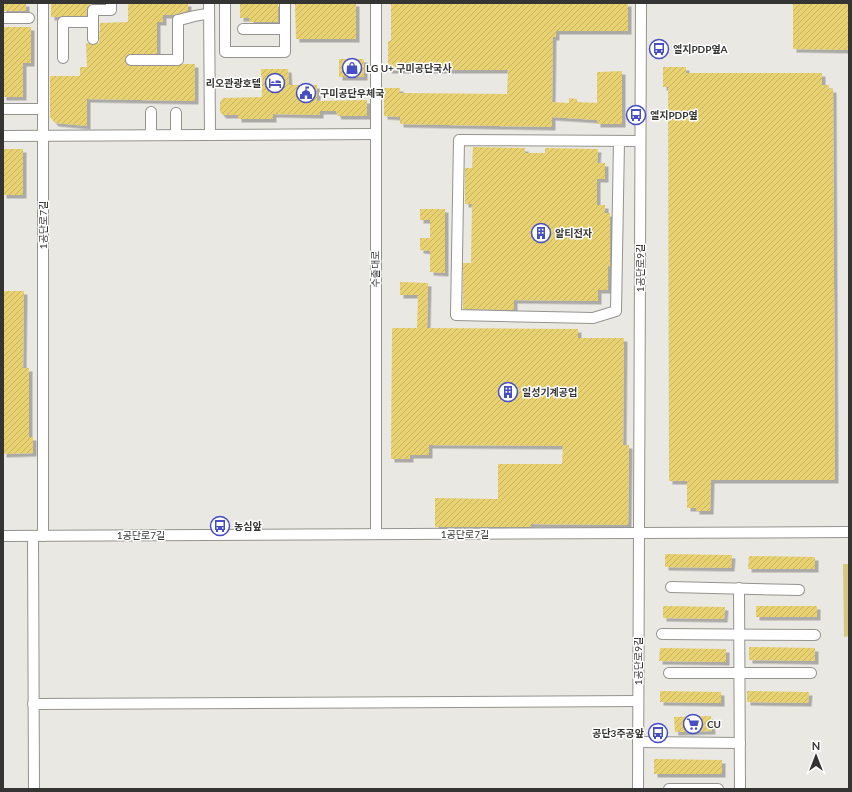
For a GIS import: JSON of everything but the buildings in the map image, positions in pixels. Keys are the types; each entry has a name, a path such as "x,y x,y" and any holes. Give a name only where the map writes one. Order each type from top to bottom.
{"street":[{"name":"1공단로7길","path":"34,789 33,704 38,536 43,136 43,3"},
{"path":"93,39 93,10 110,10 110,3"},
{"path":"209,3 210,135"},
{"path":"224,3 225,52 285,52 285,3"},
{"name":"수출대로","path":"376,3 376,534"},
{"name":"1공단로9길","path":"638,789 641,3"},
{"path":"131,60 178,60 178,20 188,18 196,14 209,14"},
{"path":"3,18 30,18"},
{"path":"63,58 63,22 93,22"},
{"path":"243,29 285,29"},
{"path":"3,109 43,109"},
{"path":"151,112 151,135"},
{"path":"176,113 176,135"},
{"path":"3,136 375,134"},
{"path":"619,141 616,311 593,318 456,315 459,140 640,141"},
{"path":"639,533 849,532"},
{"name":"1공단로7길","path":"38,536 639,533"},
{"path":"3,536 38,536"},
{"path":"671,587 799,590"},
{"path":"739,588 740,789"},
{"path":"662,634 815,635"},
{"path":"669,673 811,673"},
{"path":"33,704 638,701"},
{"path":"638,742 740,743"},
{"path":"669,789 718,789"}],"shaded area":[{"path":"843,564 849,564 849,636 844,637"}],"place":[{"name":"엘지PDP옆A","path":"659,49"},
{"name":"LG U+ 구미공단국사","path":"352,68"},
{"name":"리오관광호텔","path":"275,83"},
{"name":"구미공단우체국","path":"306,93"},
{"name":"엘지PDP옆","path":"636,115"},
{"name":"알티전자","path":"541,233"},
{"name":"일성기계공업","path":"508,392"},
{"name":"농심앞","path":"220,526"},
{"name":"CU","path":"693,724"},
{"name":"공단3주공앞","path":"658,733"}]}
